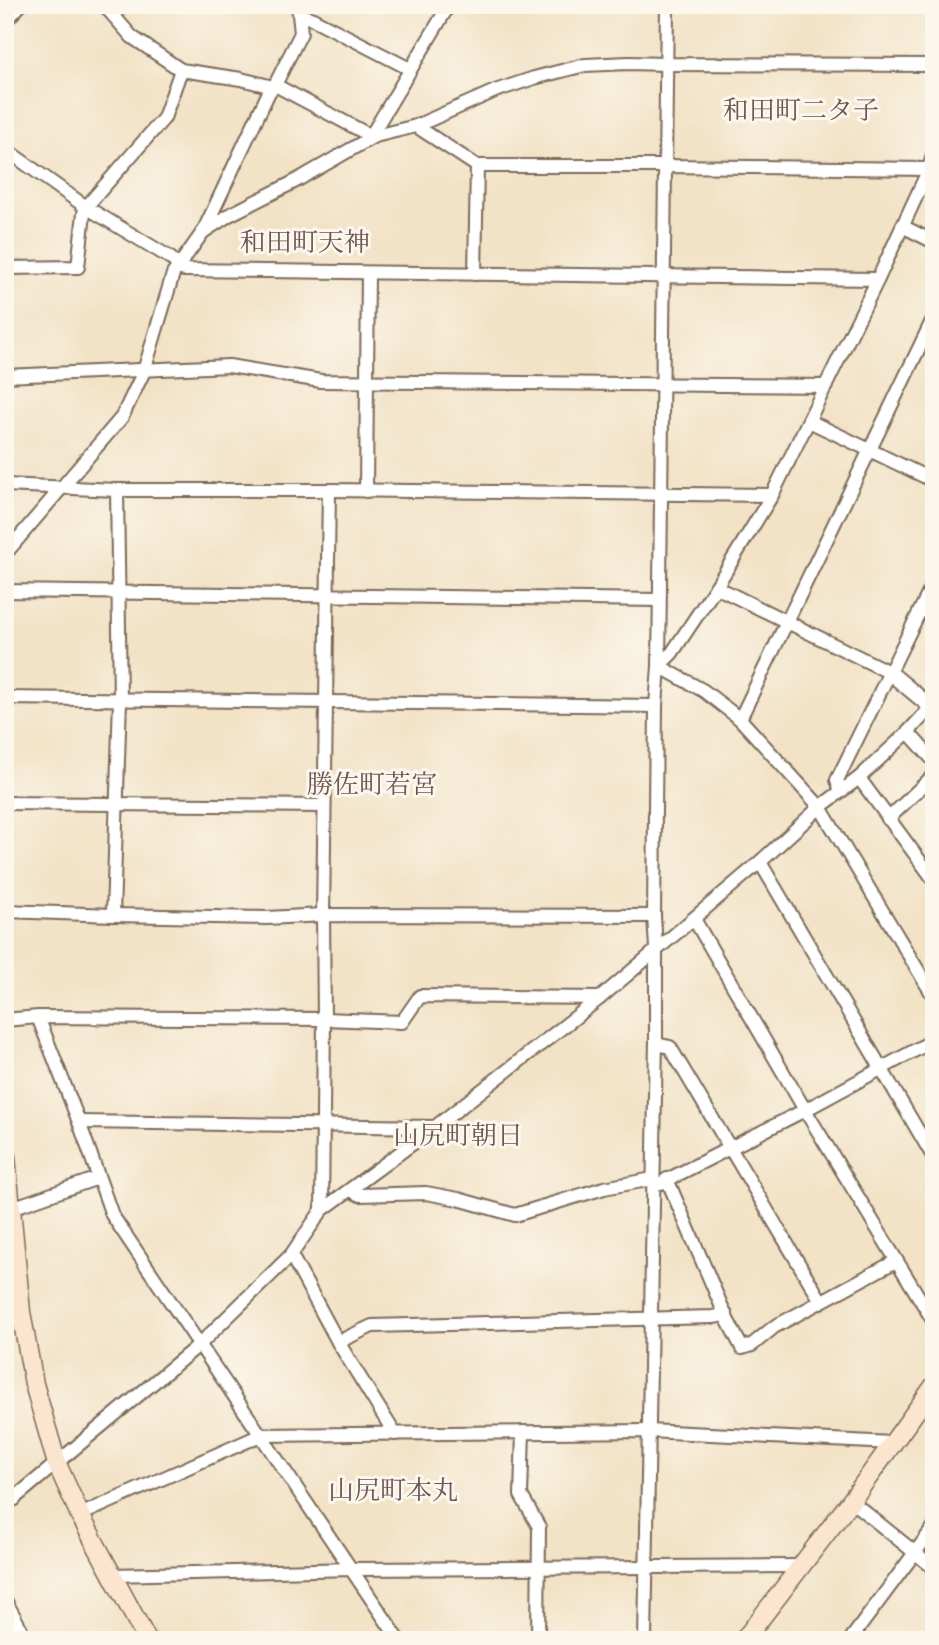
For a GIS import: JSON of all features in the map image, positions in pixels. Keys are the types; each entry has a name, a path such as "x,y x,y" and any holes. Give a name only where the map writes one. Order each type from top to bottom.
{"main road":[{"path":"5,1146 8,1209 21,1312 34,1384 57,1464 80,1515 147,1640"},
{"path":"744,1640 851,1501 934,1386"}],"street":[{"path":"5,20 19,5"},
{"path":"103,5 132,37 181,70 274,86 370,137"},
{"path":"370,137 449,5"},
{"path":"645,1640 656,1044 656,706 659,666 667,5"},
{"path":"299,10 410,69"},
{"path":"5,554 122,416 145,369 173,274 203,232 301,33 299,10"},
{"path":"203,232 370,137 416,126 495,91 585,65 934,65"},
{"path":"5,268 78,267 86,207 164,118 181,70"},
{"path":"416,126 477,166 929,169"},
{"path":"5,149 86,207 169,257 184,270 878,279"},
{"path":"659,666 673,653 772,495 878,279 929,169 934,152"},
{"path":"475,274 477,166"},
{"path":"902,226 934,242"},
{"path":"366,491 368,273"},
{"path":"740,719 934,317"},
{"path":"5,376 229,366 321,381 826,386"},
{"path":"809,421 934,481"},
{"path":"5,485 117,490 772,495"},
{"path":"113,915 120,699 117,490"},
{"path":"322,1210 329,490"},
{"path":"841,791 837,780 934,582"},
{"path":"5,1484 10,1503 200,1344 291,1255 322,1210 435,1127 600,998 760,862 820,807 859,778 933,705 890,672 716,587"},
{"path":"5,591 659,600"},
{"path":"659,666 704,691 740,719 820,807 934,997"},
{"path":"5,698 656,706"},
{"path":"908,732 934,761"},
{"path":"888,819 934,775"},
{"path":"859,778 888,819 930,865 934,880"},
{"path":"5,803 324,806"},
{"path":"760,862 934,1158"},
{"path":"5,911 267,918 323,915 654,916"},
{"path":"694,919 805,1110 934,1322"},
{"path":"5,1020 38,1017 402,1022 420,996 600,998"},
{"path":"38,1017 112,1215 399,1640"},
{"path":"350,1190 360,1195 426,1193 515,1215 604,1188 653,1183 667,1179 805,1110 934,1041"},
{"path":"656,1044 670,1047 821,1301"},
{"path":"79,1122 435,1127"},
{"path":"8,1209 98,1178"},
{"path":"667,1179 742,1348 752,1345 774,1326 896,1261"},
{"path":"291,1255 338,1342 396,1434"},
{"path":"338,1342 372,1326 726,1315"},
{"path":"80,1515 261,1436 648,1431 893,1443"},
{"path":"523,1432 522,1495 539,1527 538,1640"},
{"path":"851,1501 934,1568"},
{"path":"850,1640 934,1527"},
{"path":"112,1575 353,1569 800,1566"},
{"path":"5,1600 27,1640"}],"district":[{"name":"和田町二タ子","path":"801,110"},
{"name":"和田町天神","path":"305,242"},
{"name":"勝佐町若宮","path":"372,784"},
{"name":"山尻町朝日","path":"458,1135"},
{"name":"山尻町本丸","path":"393,1490"}]}
